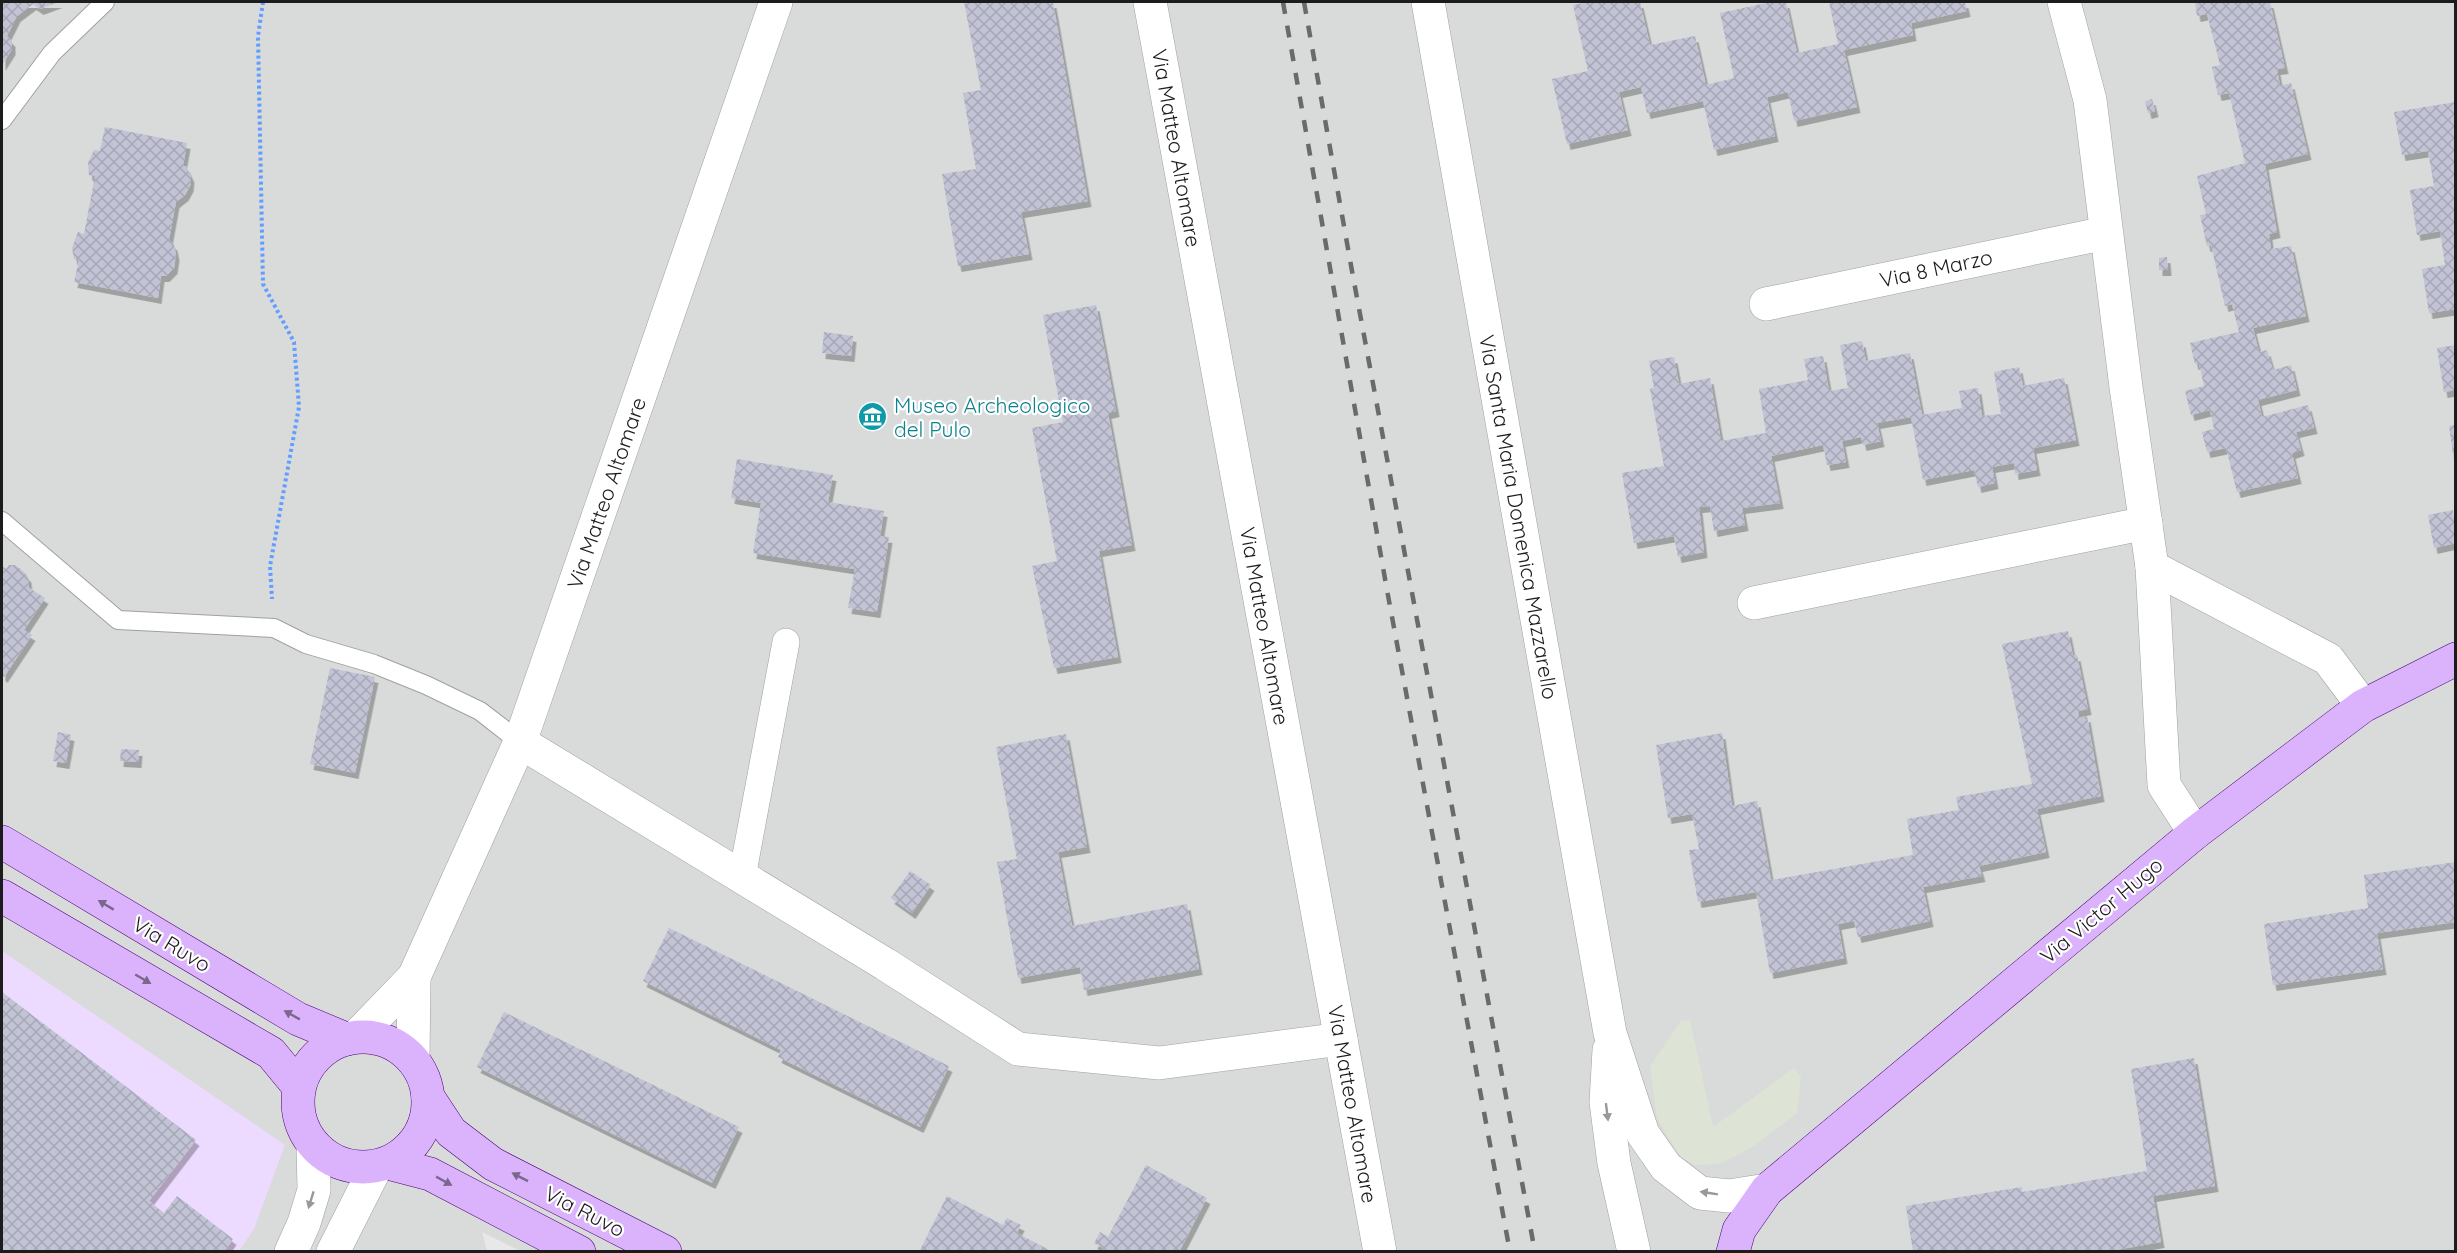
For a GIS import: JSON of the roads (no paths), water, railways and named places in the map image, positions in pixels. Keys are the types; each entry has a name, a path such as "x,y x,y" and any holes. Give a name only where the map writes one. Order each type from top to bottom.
{"main road":[{"name":"Via Victor Hugo","path":"1767,1190 2195,833 2363,706 2456,659"},
{"name":"Via Ruvo","path":"2,842 297,1019 351,1037"},
{"path":"2,896 271,1053 298,1087"},
{"path":"351,1037 378,1038 397,1046 412,1059 423,1077 428,1097 426,1118 419,1137 405,1153 382,1165 359,1168 342,1165 326,1157 313,1145 302,1128 297,1108 298,1087 315,1056 329,1045 351,1037"},
{"name":"Via Ruvo","path":"428,1097 451,1132 493,1164 665,1251"},
{"name":"Via Ruvo","path":"382,1165 430,1174 579,1251"},
{"path":"1733,1251 1739,1230 1767,1190"}],"street":[{"name":"Via Matteo Altomare","path":"351,1037 414,977 520,742 776,2"},
{"name":"Via Matteo Altomare","path":"1150,2 1380,1251"},
{"name":"Via Santa Maria Domenica Mazzarello","path":"1428,2 1610,1033 1643,1134 1666,1167 1700,1193 1729,1196 1767,1190"},
{"path":"2064,2 2090,100 2152,567 2164,784 2195,833"},
{"name":"Via 8 Marzo","path":"1766,304 2106,233"},
{"path":"1754,603 2146,523"},
{"path":"2152,567 2328,659 2363,706"},
{"path":"742,877 786,642"},
{"path":"520,742 885,964 1018,1049 1159,1063 1341,1039"},
{"name":"Via Matteo Altomare","path":"412,1059 414,977"},
{"name":"Via Santa Maria Domenica Mazzarello","path":"1610,1033 1606,1102 1614,1163 1634,1251"},
{"path":"291,1251 304,1223 314,1190 313,1145"},
{"path":"333,1251 382,1165"}],"lane":[{"path":"2,120 52,53 105,2"},
{"path":"2,521 118,620 273,628 306,644 374,664 444,694 480,711 520,742"}],"railway":[{"path":"1283,2 1387,590 1510,1252"},
{"path":"1304,2 1535,1252"}],"place":[{"name":"Museo Archeologico del Pulo","path":"873,417"}]}
